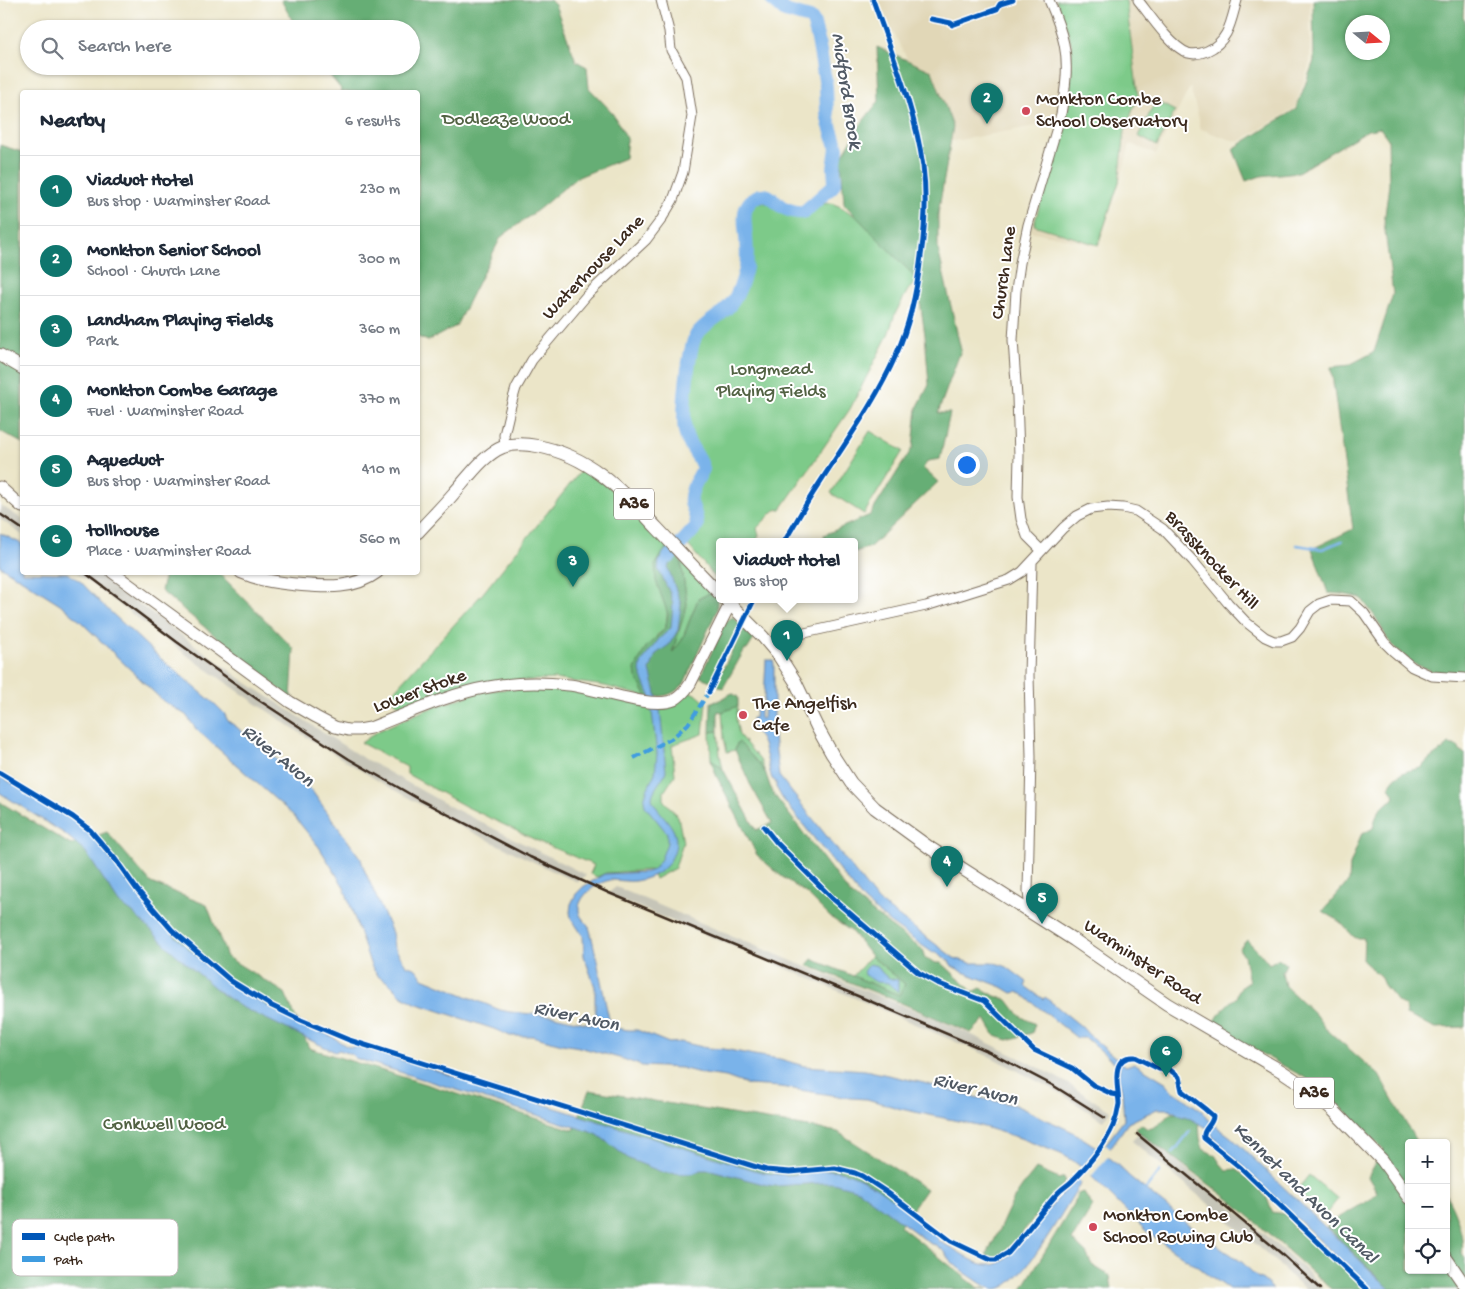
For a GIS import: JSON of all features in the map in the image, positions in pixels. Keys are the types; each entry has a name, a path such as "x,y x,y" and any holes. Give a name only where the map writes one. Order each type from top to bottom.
{"highway":[{"path":"0,356 20,367"},
{"name":"A36","path":"505,446 529,444 549,448 592,467 611,481 716,590"},
{"path":"420,530 484,461 505,446"},
{"path":"249,575 269,582 332,587 364,581 373,575"},
{"name":"Warminster Road","path":"729,603 775,644 779,656 795,682 816,727 851,782 867,801 898,826 930,848 1030,911 1167,1004 1312,1091 1382,1160 1405,1192"},
{"path":"1450,1264 1465,1286"}],"main road":[{"path":"0,487 20,505"},
{"name":"Lower Stoke","path":"116,575 290,702 326,723 348,730 370,728 468,691 498,685 536,683 573,686 636,700 650,702 671,701 681,695 690,684 728,603"}],"street":[{"name":"Waterhouse Lane","path":"505,446 504,436 516,388 532,360 587,295 646,240 662,220 673,200 683,172 692,116 686,77 671,50 669,31 661,0"},
{"name":"Church Lane","path":"1041,550 1027,536 1021,519 1018,497 1019,455 1013,340 1016,291 1026,234 1061,114 1064,97 1066,61 1064,44 1049,0"},
{"path":"1138,0 1174,43 1186,52 1200,54 1220,43 1228,32 1237,0"},
{"name":"Brassknocker Hill","path":"775,644 800,634 926,606 1009,580 1032,563 1041,550 1077,516 1090,510 1108,507 1136,511 1163,529 1246,622 1274,641 1281,641 1292,637 1310,611 1319,604 1330,600 1350,601 1364,613 1393,652 1412,667 1432,676 1465,678"},
{"path":"1030,911 1028,891 1031,757 1028,675 1032,563"}],"shaded area":[{"path":"879,0 1310,0 1310,62 1295,108 1239,142 1199,128 1199,119 1190,87 1156,154 1130,144 1099,246 1030,231 1063,124 1052,123 931,145 910,64"},
{"path":"0,505 20,518 20,534 0,519"},
{"path":"80,575 100,575 244,681 358,755 451,807 586,875 578,882 459,826 380,782 308,738 192,659"},
{"path":"616,887 972,1035 1067,1083 1110,1111 1103,1121 1060,1093 993,1058 797,973 607,894"},
{"path":"1139,1132 1230,1205 1305,1269 1324,1289 1305,1289 1216,1210 1132,1141"}],"green space":[{"name":"Dodleaze Wood","path":"281,0 550,0 555,5 576,61 587,67 589,88 611,111 627,138 625,158 576,178 501,237 456,326 428,341 420,338 420,90 341,90 329,75 420,75 420,20 292,20"},
{"path":"1056,0 1126,1 1138,96 1125,131 1119,182 1098,245 1034,225 1070,100 1072,46"},
{"path":"1313,0 1464,0 1465,674 1435,672 1412,663 1388,640 1376,618 1361,598 1328,593 1312,549 1353,529 1331,367 1349,365 1374,352 1393,294 1384,223 1389,184 1388,139 1380,128 1368,130 1298,172 1261,176 1246,181 1233,149 1296,109 1314,61"},
{"path":"877,47 932,71 953,127 938,214 938,249 961,350 938,413 950,413 940,459 928,461 923,468 938,482 870,547 858,551 858,538 824,538 824,535 870,515 913,447 917,408 929,385 919,294 920,282 844,204 841,158 863,121 879,101"},
{"path":"1156,101 1175,111 1157,146 1138,136"},
{"path":"0,145 20,151 20,442 0,431"},
{"name":"Longmead Playing Fields","path":"761,202 769,204 783,213 803,217 812,213 821,204 831,203 841,207 869,225 909,267 916,282 908,290 895,314 888,335 850,409 781,509 775,510 757,528 758,538 716,538 716,578 688,545 701,526 702,521 696,495 707,462 702,453 693,447 685,429 694,339 733,307 744,287 750,263 749,211 754,204"},
{"path":"870,431 903,451 864,514 831,493"},
{"path":"583,468 601,479 667,547 662,554 667,620 664,630 657,635 643,690 647,697 605,686 554,679 483,683 455,689 402,707 388,697 483,593"},
{"path":"667,547 681,561 687,604 672,653 682,640 698,599 712,592 716,598 717,610 684,684 667,695 647,697 636,677 635,669 646,647 664,630 668,614 656,581 655,565"},
{"path":"681,561 712,592 698,599 682,640 672,655 687,604"},
{"path":"165,575 221,575 294,649 291,699 161,591"},
{"path":"733,617 740,624 711,681 700,677 726,621"},
{"path":"744,628 754,639 747,650 745,649 723,688 715,684"},
{"path":"535,687 580,690 649,706 690,692 706,703 703,734 672,745 675,775 664,792 664,801 678,816 683,842 675,868 655,879 650,870 606,873 597,877 590,874 594,865 544,844 465,806 407,774 407,767 361,743 378,731 423,711 482,691"},
{"path":"732,693 738,697 738,706 722,712 718,711 718,731 710,732 711,702 718,701"},
{"path":"738,706 736,719 739,735 760,760 766,774 759,764 737,743 735,750 727,752 722,712"},
{"path":"718,731 723,769 711,759 710,732"},
{"path":"739,742 759,764 766,774 772,792 850,894 924,951 924,957 936,963 942,963 973,992 981,988 995,996 1008,1000 1020,1016 1035,1024 1032,1033 1008,1040 995,1036 985,1019 971,1033 807,965 812,959 899,995 905,984 871,956 851,931 830,917 807,894 781,876 757,855 716,775 711,759 723,769 756,830 772,823 750,784 735,750"},
{"path":"1449,744 1458,746 1460,751 1465,754 1465,1027 1436,1028 1406,1015 1405,1006 1398,1002 1384,985 1380,976 1363,961 1364,938 1355,938 1340,922 1323,911 1349,881 1350,865 1361,835 1373,828 1379,811 1393,800 1395,796 1389,787 1395,778 1402,773 1421,768"},
{"name":"Conkwell Wood","path":"0,802 71,845 107,832 151,883 207,905 227,957 285,993 309,1048 574,1130 589,1090 838,1132 926,1189 900,1226 977,1287 987,1289 0,1289 0,832 2,830 0,828"},
{"path":"1247,940 1269,964 1278,959 1286,964 1282,972 1285,986 1315,1014 1325,1028 1379,1075 1415,1139 1405,1139 1405,1274 1450,1274 1450,1202 1461,1232 1462,1253 1465,1258 1465,1289 1390,1289 1327,1227 1371,1199 1377,1192 1368,1177 1383,1149 1331,1097 1309,1080 1212,1026 1225,1007 1236,998 1239,989 1249,982 1244,956 1239,949"},
{"path":"871,956 905,984 899,995 853,976"},
{"path":"1172,1113 1193,1118 1199,1122 1203,1149 1215,1155 1226,1170 1236,1169 1256,1185 1267,1198 1272,1212 1285,1214 1298,1232 1312,1238 1365,1289 1331,1289 1234,1203 1135,1129 1139,1125 1148,1129 1152,1128"},
{"path":"1036,1169 1059,1179 1064,1177 1066,1182 1044,1205 1019,1237 1000,1256 993,1258 986,1255 1014,1199"},
{"path":"1309,1175 1338,1199 1325,1215 1296,1191"},
{"path":"1083,1192 1093,1206 1072,1240 1086,1253 1092,1265 1110,1276 1112,1289 1022,1289 1074,1204 1077,1194"}],"water":[{"path":"0,533 20,543 20,575 70,575 80,581 160,658 216,705 224,713 228,721 268,752 312,791 361,859 392,933 394,947 406,965 416,969 423,978 500,1010 554,1016 598,1024 595,1008 595,987 584,956 583,936 571,918 571,904 576,894 583,887 604,874 647,872 653,870 661,859 667,843 667,833 645,806 644,800 655,773 657,754 650,696 640,672 641,664 646,656 659,639 671,628 673,604 670,593 658,569 659,561 673,545 679,551 671,558 668,568 681,604 678,630 669,645 656,654 650,670 660,709 666,771 654,791 652,799 655,806 671,826 676,838 676,845 670,861 659,872 640,880 612,880 602,883 591,889 583,897 579,907 581,916 590,929 611,1027 637,1030 669,1043 681,1042 707,1048 724,1049 780,1059 804,1066 865,1070 924,1083 969,1096 1015,1105 1073,1132 1101,1150 1124,1120 1122,1092 1118,1075 1120,1067 1086,1038 1077,1038 1022,994 1012,993 1002,987 963,972 952,966 949,961 936,952 933,953 890,923 864,901 782,798 775,781 772,779 762,743 753,729 752,723 752,718 755,718 756,705 760,705 760,718 763,718 766,660 773,660 774,736 779,776 878,901 954,958 971,963 995,963 1007,967 1027,982 1025,986 1043,999 1045,997 1123,1064 1126,1066 1134,1063 1167,1083 1173,1091 1203,1112 1207,1119 1232,1138 1390,1289 1370,1289 1231,1155 1213,1137 1209,1129 1171,1109 1157,1109 1128,1123 1106,1154 1130,1177 1189,1225 1243,1263 1273,1289 1229,1289 1147,1232 1089,1174 1077,1189 1030,1262 1007,1285 997,1289 990,1288 961,1270 936,1245 931,1244 858,1190 833,1183 767,1185 711,1170 701,1170 692,1174 664,1173 629,1159 598,1135 591,1132 355,1058 351,1054 339,1050 335,1052 241,1007 222,994 173,952 133,913 119,903 85,851 65,834 0,793 0,776 81,825 158,918 221,975 268,1006 348,1046 357,1046 761,1172 792,1175 825,1170 843,1172 871,1184 886,1194 935,1233 939,1241 974,1261 986,1265 992,1265 1005,1260 1085,1170 1061,1154 1020,1138 977,1125 901,1109 867,1099 781,1087 748,1085 726,1077 681,1068 642,1066 579,1047 532,1036 510,1036 415,1003 401,995 388,982 379,977 371,966 344,887 319,847 293,815 196,729 186,715 163,701 60,604 0,566"},
{"path":"869,964 878,966 886,976 898,980 898,992 888,983 876,982 865,975 864,970"}],"pier":[{"path":"1103,1143 1112,1150 1084,1185 1075,1177"}],"waterway":[{"name":"Midford Brook","path":"669,557 697,526 691,503 691,494 703,469 686,436 684,423 686,381 691,352 697,334 729,306 741,285 747,264 745,215 748,205 756,197 764,195 770,197 784,208 796,212 804,212 832,187 835,182 834,168 837,148 829,123 826,86 813,21 810,18 785,11 772,0"},
{"path":"1297,545 1322,549 1342,541"},
{"path":"1173,1153 1190,1131"},
{"path":"1146,1189 1160,1171"}],"railway":[{"path":"0,514 20,528"},
{"path":"88,575 257,699 349,759 422,801 530,857 609,893 987,1051 1054,1086 1105,1118"},
{"path":"1137,1134 1282,1254 1320,1289"}],"marked path":[{"path":"634,758 671,739 688,724 709,692"}],"cycle path":[{"path":"786,538 888,373 905,331 917,281 925,211 923,166 909,103 873,0"},
{"path":"931,19 951,23 952,25 997,9 1000,4 1013,0"},
{"path":"709,692 753,603"},
{"path":"0,773 73,817 90,830 115,859 138,891 172,930 231,981 272,1006 349,1040 766,1170 790,1172 835,1168 855,1173 888,1193 951,1241 991,1260 996,1260 1008,1253 1059,1192 1072,1181 1100,1149 1116,1118 1119,1104 1117,1074 1121,1062 1127,1058 1135,1057 1159,1069 1170,1070 1179,1077 1182,1091 1213,1116 1204,1138 1241,1168 1367,1289"},
{"path":"764,827 777,843 832,898 919,973 937,983 984,1001 1034,1050 1072,1068 1093,1085 1118,1095"}],"place":[{"name":"Monkton Combe School Observatory","path":"1026,111"},
{"name":"Monkton Senior School","path":"987,124"},
{"name":"Landham Playing Fields","path":"573,587"},
{"name":"Viaduct Hotel","path":"787,661"},
{"name":"The Angelfish Cafe","path":"743,715"},
{"name":"Monkton Combe Garage","path":"947,887"},
{"name":"Aqueduct","path":"1042,924"},
{"name":"tollhouse","path":"1166,1077"},
{"name":"Monkton Combe School Rowing Club","path":"1093,1227"}],"water label":[{"name":"River Avon","path":"277,757"},
{"name":"River Avon","path":"576,1018"},
{"name":"River Avon","path":"975,1091"},
{"name":"Kennet and Avon Canal","path":"1304,1194"}]}
